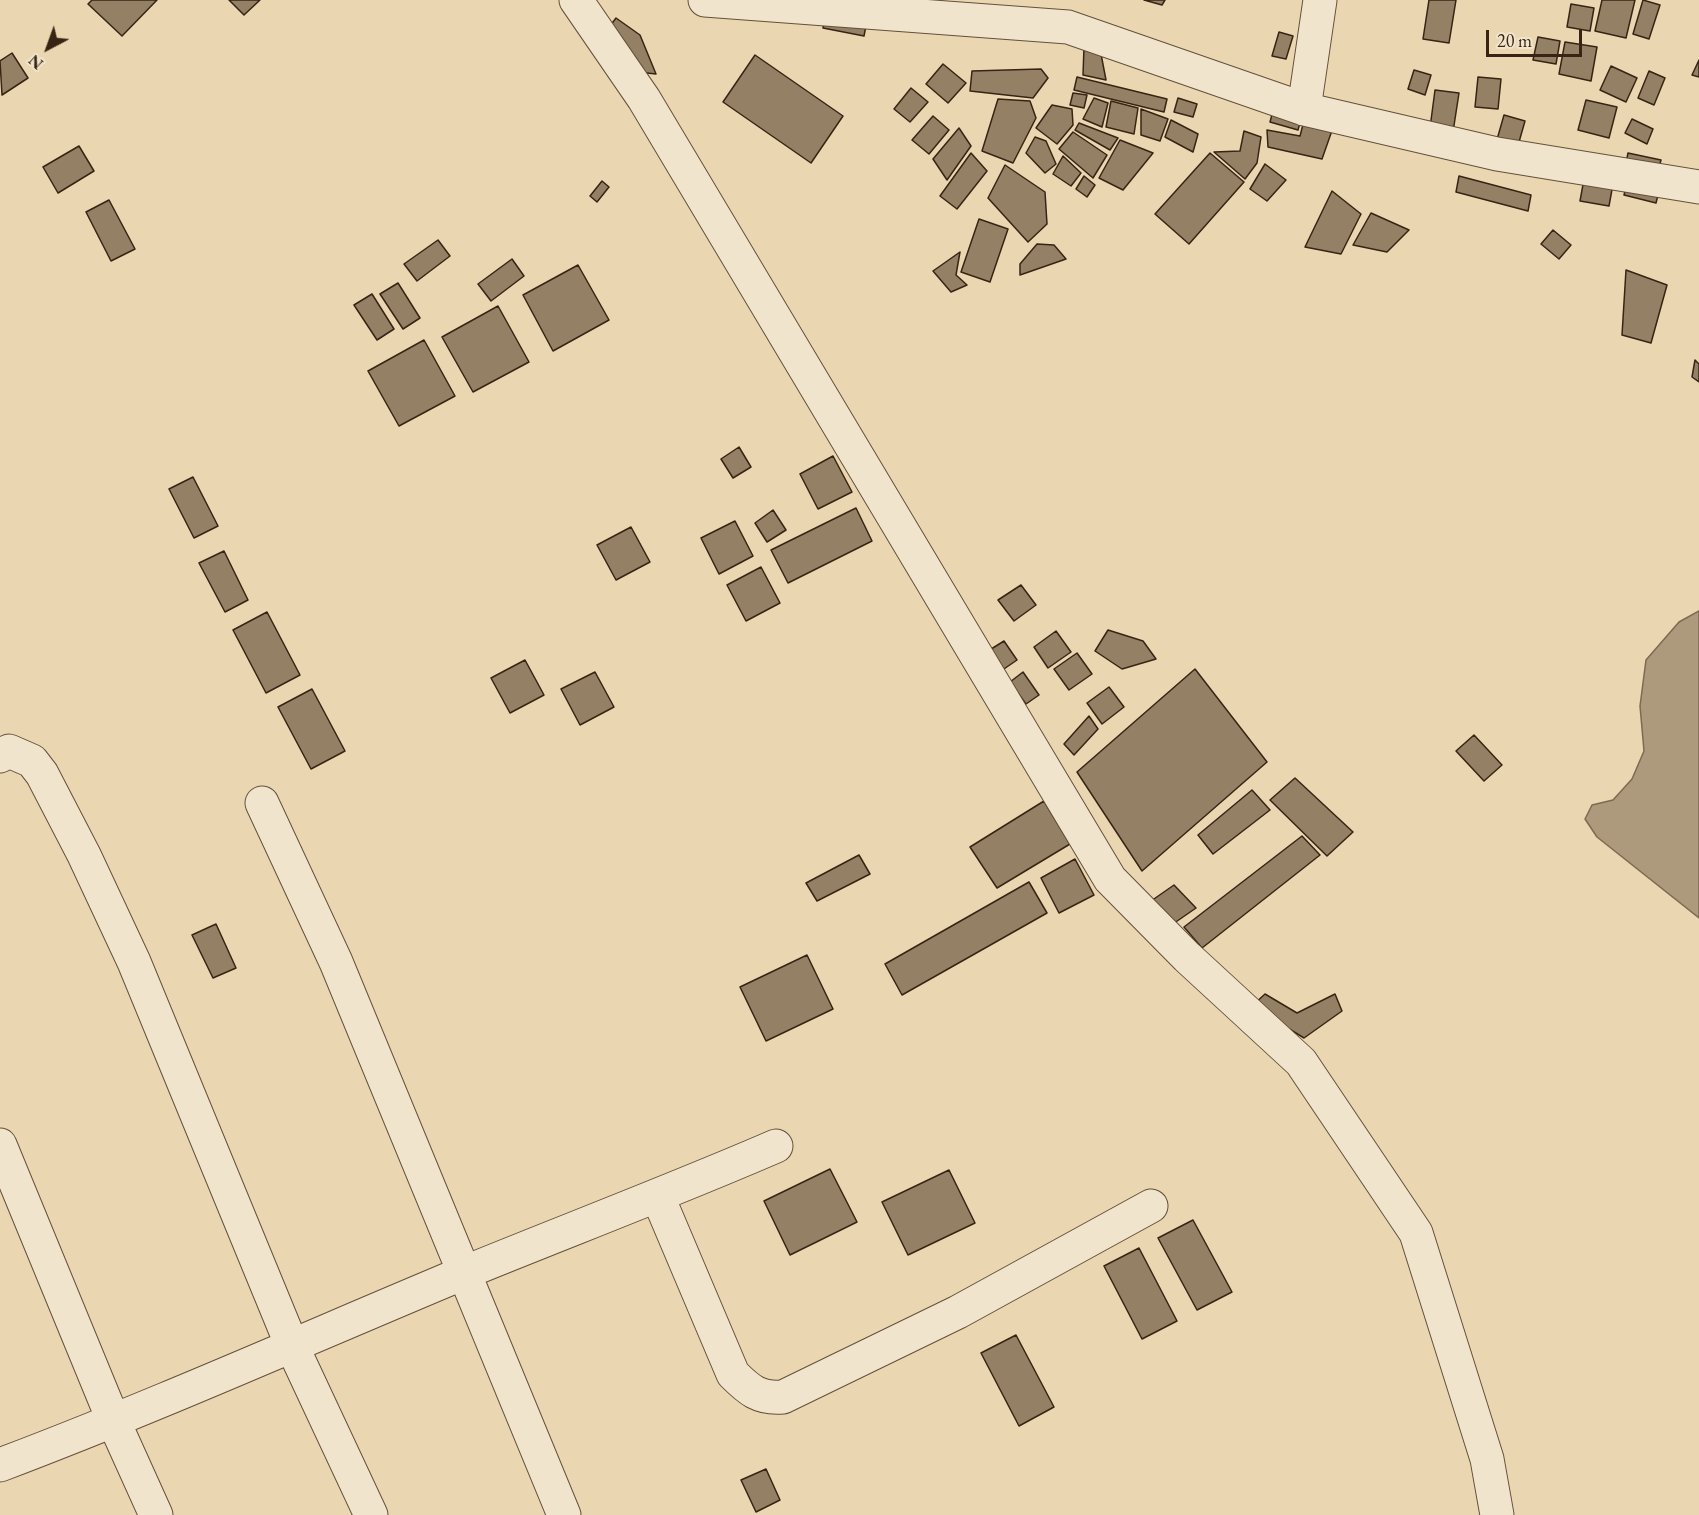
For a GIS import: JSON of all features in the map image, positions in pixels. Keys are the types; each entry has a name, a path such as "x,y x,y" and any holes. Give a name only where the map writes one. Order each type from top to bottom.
{"street":[{"path":"576,0 644,99 1110,879 1187,957 1301,1062 1416,1233 1487,1459 1497,1515"},
{"path":"705,0 1068,27 1304,109 1497,154 1699,187"},
{"path":"1304,109 1320,0"},
{"path":"0,756 9,751 32,762 58,804 134,962 292,1346 371,1515"},
{"path":"262,803 336,962 564,1515"},
{"path":"0,1145 114,1422 156,1515"},
{"path":"0,1465 114,1422 463,1274 658,1197 776,1146"},
{"path":"658,1197 733,1374 752,1392 767,1398 783,1397 958,1312 1150,1206"}],"shaded area":[{"path":"1699,611 1699,918 1597,837 1585,819 1592,805 1613,800 1632,779 1644,751 1640,706 1646,660 1679,622"}],"building":[{"path":"92,0 157,0 122,36 88,4"},
{"path":"229,0 260,0 244,15"},
{"path":"828,0 871,0 864,36 823,28"},
{"path":"1144,0 1165,0 1162,5"},
{"path":"1429,0 1456,0 1449,43 1423,39"},
{"path":"1602,0 1635,0 1626,38 1595,31"},
{"path":"1643,0 1660,5 1649,39 1633,34"},
{"path":"1571,4 1594,8 1590,31 1567,27"},
{"path":"616,18 640,35 656,74 638,72 607,30"},
{"path":"1279,32 1293,36 1286,59 1272,56"},
{"path":"1538,37 1560,41 1556,64 1533,60"},
{"path":"1565,42 1597,47 1591,81 1559,74"},
{"path":"1084,47 1101,54 1106,80 1083,75"},
{"path":"12,53 28,78 2,95 0,61"},
{"path":"755,55 843,116 811,163 723,102"},
{"path":"1699,60 1699,77 1692,75"},
{"path":"943,64 966,83 948,103 926,84"},
{"path":"1611,66 1637,78 1626,102 1600,90"},
{"path":"1041,69 1048,78 1033,98 970,91 972,71"},
{"path":"1414,70 1431,75 1425,95 1408,89"},
{"path":"1649,71 1665,78 1654,105 1638,98"},
{"path":"1077,77 1167,99 1164,112 1074,90"},
{"path":"1478,77 1501,79 1498,109 1475,107"},
{"path":"911,88 928,102 910,122 894,109"},
{"path":"1435,90 1459,93 1453,132 1430,128"},
{"path":"1073,93 1087,95 1084,108 1070,105"},
{"path":"1094,98 1108,103 1102,127 1083,119"},
{"path":"1178,98 1197,104 1193,117 1174,112"},
{"path":"998,99 1030,101 1036,118 1013,163 982,151"},
{"path":"1586,100 1617,107 1609,138 1578,130"},
{"path":"1111,101 1138,108 1134,134 1106,127"},
{"path":"1275,103 1303,112 1298,130 1270,122"},
{"path":"1052,105 1072,109 1073,125 1057,144 1036,128"},
{"path":"1141,109 1168,119 1160,141 1141,135"},
{"path":"1306,113 1335,122 1322,159 1268,147 1267,130 1300,136"},
{"path":"1504,115 1525,121 1517,149 1496,143"},
{"path":"933,116 949,130 929,154 912,140"},
{"path":"1632,119 1653,129 1647,144 1625,133"},
{"path":"1171,120 1198,134 1193,152 1165,137"},
{"path":"1079,123 1118,138 1110,150 1075,130"},
{"path":"959,128 971,146 947,180 933,159"},
{"path":"1244,131 1261,137 1257,163 1245,179 1214,152 1240,151"},
{"path":"1073,132 1107,155 1093,178 1059,149"},
{"path":"1035,137 1046,141 1056,164 1045,173 1026,153"},
{"path":"1120,140 1153,153 1123,190 1099,178"},
{"path":"79,146 94,171 58,193 43,167"},
{"path":"971,153 987,171 957,209 940,196"},
{"path":"1210,153 1244,182 1189,244 1155,214"},
{"path":"1628,153 1661,160 1657,175 1625,168"},
{"path":"1063,156 1081,173 1071,186 1053,174"},
{"path":"1265,164 1286,180 1267,201 1250,189"},
{"path":"1005,165 1045,192 1047,224 1028,242 988,198"},
{"path":"1084,176 1095,185 1087,197 1076,189"},
{"path":"1459,176 1531,195 1528,211 1456,192"},
{"path":"1584,179 1613,184 1609,206 1580,201"},
{"path":"1628,179 1660,187 1656,203 1624,195"},
{"path":"602,181 609,187 597,202 590,196"},
{"path":"1332,191 1361,214 1341,254 1305,247"},
{"path":"109,200 135,249 111,261 86,212"},
{"path":"1371,213 1409,230 1387,252 1353,245"},
{"path":"979,219 1008,229 990,282 961,272"},
{"path":"1553,230 1571,245 1559,259 1541,244"},
{"path":"438,240 450,256 417,281 404,264"},
{"path":"1037,244 1054,245 1066,259 1020,275 1020,264"},
{"path":"960,252 956,275 967,285 951,292 933,271"},
{"path":"512,259 524,276 491,301 478,284"},
{"path":"578,265 609,320 553,351 523,295"},
{"path":"1626,270 1667,285 1651,343 1622,335"},
{"path":"398,283 420,318 403,329 380,294"},
{"path":"372,294 394,329 377,340 354,305"},
{"path":"498,306 529,362 473,392 442,337"},
{"path":"424,340 455,396 399,426 368,371"},
{"path":"1695,360 1699,364 1699,382 1692,377"},
{"path":"739,447 751,467 733,478 721,459"},
{"path":"833,456 852,492 818,509 800,474"},
{"path":"193,477 218,526 194,538 169,489"},
{"path":"856,508 872,541 788,583 771,550"},
{"path":"773,510 786,530 767,542 755,523"},
{"path":"735,521 753,556 719,574 701,538"},
{"path":"631,527 650,562 616,580 597,545"},
{"path":"224,551 248,600 225,612 199,563"},
{"path":"761,567 780,603 746,621 727,585"},
{"path":"1021,585 1036,605 1014,621 998,600"},
{"path":"267,612 300,675 266,693 233,630"},
{"path":"1108,630 1143,641 1156,659 1122,669 1095,651"},
{"path":"1056,631 1071,652 1048,668 1034,647"},
{"path":"1004,641 1017,660 1001,671 988,651"},
{"path":"1077,653 1092,674 1069,690 1054,669"},
{"path":"525,660 544,695 510,713 491,678"},
{"path":"1195,669 1267,762 1142,871 1077,772"},
{"path":"595,672 614,707 580,725 561,689"},
{"path":"1023,672 1039,695 1026,704 1010,682"},
{"path":"1109,687 1124,707 1102,724 1087,703"},
{"path":"312,689 345,751 311,769 278,707"},
{"path":"1089,716 1098,729 1074,755 1064,744"},
{"path":"1474,735 1502,765 1484,781 1456,751"},
{"path":"1295,778 1353,832 1327,856 1270,800"},
{"path":"1252,790 1270,810 1213,854 1198,835"},
{"path":"1044,801 1070,844 997,888 970,847"},
{"path":"1302,836 1320,855 1202,948 1184,927"},
{"path":"859,855 870,874 817,901 806,883"},
{"path":"1075,859 1094,895 1059,913 1041,878"},
{"path":"1029,882 1047,913 902,995 885,964"},
{"path":"1174,885 1196,908 1170,926 1151,901"},
{"path":"216,924 236,968 213,978 192,935"},
{"path":"807,955 833,1009 766,1041 740,987"},
{"path":"1265,994 1297,1013 1335,994 1342,1011 1304,1038 1252,1006"},
{"path":"830,1169 857,1222 790,1255 764,1201"},
{"path":"949,1170 975,1223 908,1255 882,1202"},
{"path":"1193,1220 1232,1292 1197,1310 1158,1238"},
{"path":"1139,1248 1177,1321 1142,1339 1104,1266"},
{"path":"1016,1335 1054,1407 1019,1426 981,1353"},
{"path":"766,1469 780,1500 756,1512 741,1480"}]}
